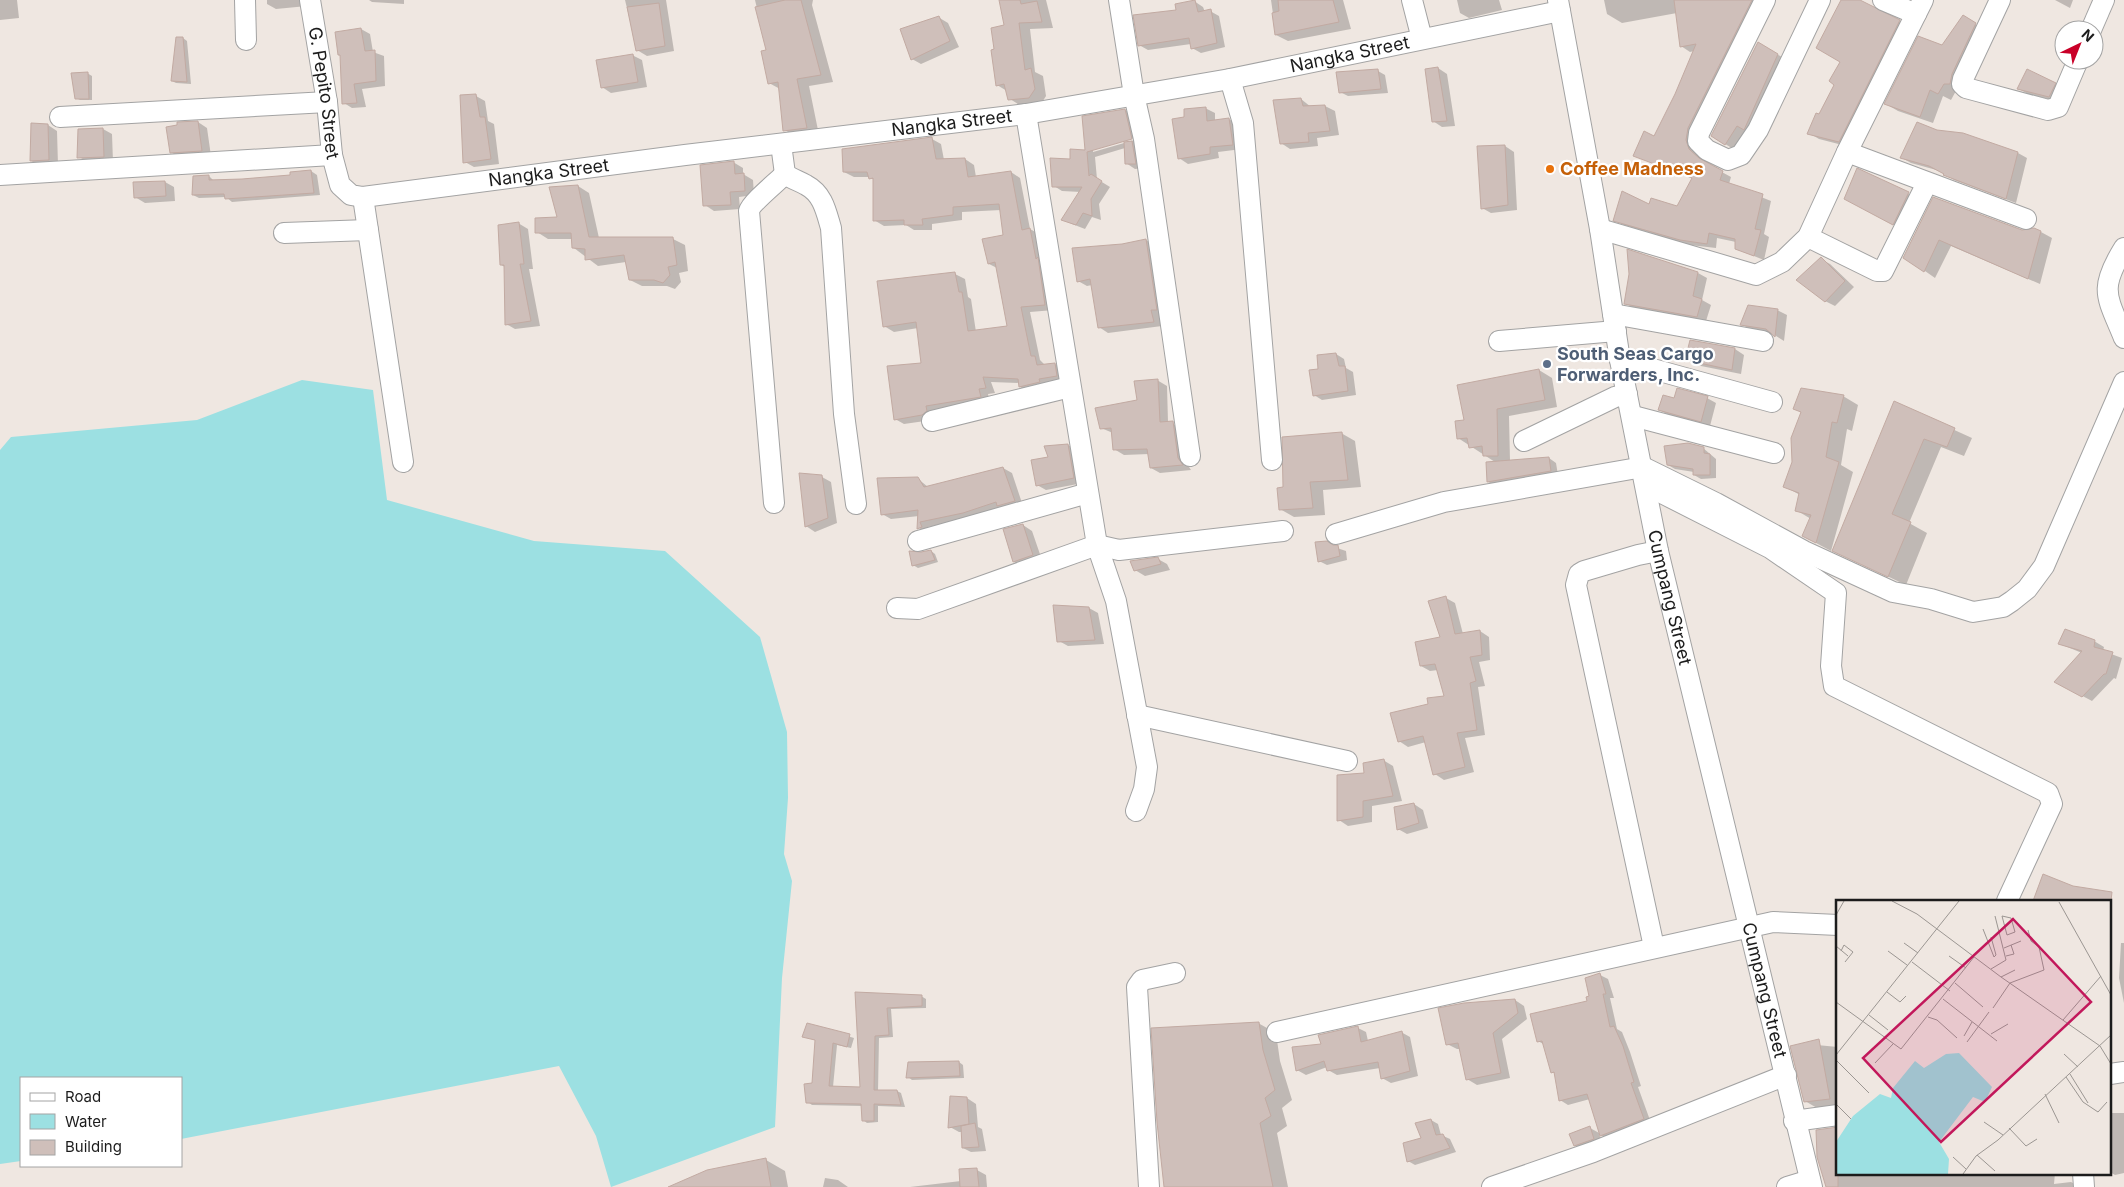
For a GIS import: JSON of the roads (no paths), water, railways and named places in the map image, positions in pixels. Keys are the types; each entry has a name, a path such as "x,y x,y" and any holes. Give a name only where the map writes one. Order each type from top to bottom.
{"street":[{"path":"245,0 246,40"},
{"name":"G. Pepito Street","path":"310,0 326,102 332,155 340,186 351,195 363,197"},
{"path":"1119,0 1134,95 1144,139 1190,456"},
{"path":"1412,0 1422,39"},
{"path":"1765,0 1699,132 1698,141 1707,150 1728,160 1741,155 1758,130 1774,91 1820,0"},
{"path":"1600,229 1756,275 1782,262 1808,237 1847,152 1920,7 1883,0"},
{"path":"2000,0 1963,79 1962,84 1966,88 2048,110 2058,107 2074,70"},
{"path":"2095,20 2104,0"},
{"name":"Nangka Street","path":"363,197 1026,114 1230,79 1422,39 1559,5"},
{"name":"Cumpang Street","path":"1559,5 1600,229 1620,360 1633,416 1658,551 1786,1075 1794,1121 1811,1184"},
{"path":"1230,79 1243,123 1272,460"},
{"path":"60,118 326,102"},
{"path":"1026,114 1097,545 1116,602 1147,767 1144,789 1136,811"},
{"path":"781,144 785,174"},
{"path":"1847,152 2026,219"},
{"path":"0,175 332,155"},
{"path":"774,503 749,211 754,202 768,192 785,174"},
{"path":"785,174 818,194 825,207 831,228 844,414 856,504"},
{"path":"1808,237 1877,271 1883,271 1927,183"},
{"path":"363,197 403,462"},
{"path":"284,233 368,230"},
{"path":"2124,248 2111,269 2106,294 2124,338"},
{"path":"1499,341 1614,322 1763,341"},
{"path":"1620,360 1772,402"},
{"path":"1336,534 1444,502 1644,476 1716,503 1804,551 1894,592 1932,599 1973,612 1992,609 2012,601 2027,589 2044,566 2124,382"},
{"path":"932,421 1070,387"},
{"path":"1524,441 1615,397 1628,394"},
{"path":"1633,416 1774,453"},
{"path":"1644,476 1770,548 1836,593 1831,666 1834,686 2048,794 2052,804 2007,900"},
{"path":"918,541 1088,493"},
{"path":"896,608 918,609 1097,545 1119,550 1283,531"},
{"path":"1654,947 1576,585 1579,574 1584,570 1658,551"},
{"path":"1137,715 1348,761"},
{"path":"1277,1032 1773,922 1836,925"},
{"path":"1149,1187 1138,987 1142,980 1175,973"},
{"path":"1492,1187 1594,1152 1786,1075"},
{"path":"1794,1121 1836,1115"},
{"path":"2082,1174 2084,1187"},
{"path":"1787,1187 1811,1184"}],"water":[{"path":"302,380 373,390 387,500 534,541 665,551 760,637 787,732 788,798 784,854 792,881 782,978 775,1127 611,1187 596,1136 559,1066 182,1139 182,1077 20,1077 20,1161 0,1164 0,450 11,437 197,420"}],"place":[{"name":"Coffee Madness","path":"1550,169"},
{"name":"South Seas Cargo Forwarders, Inc.","path":"1547,364"}]}
